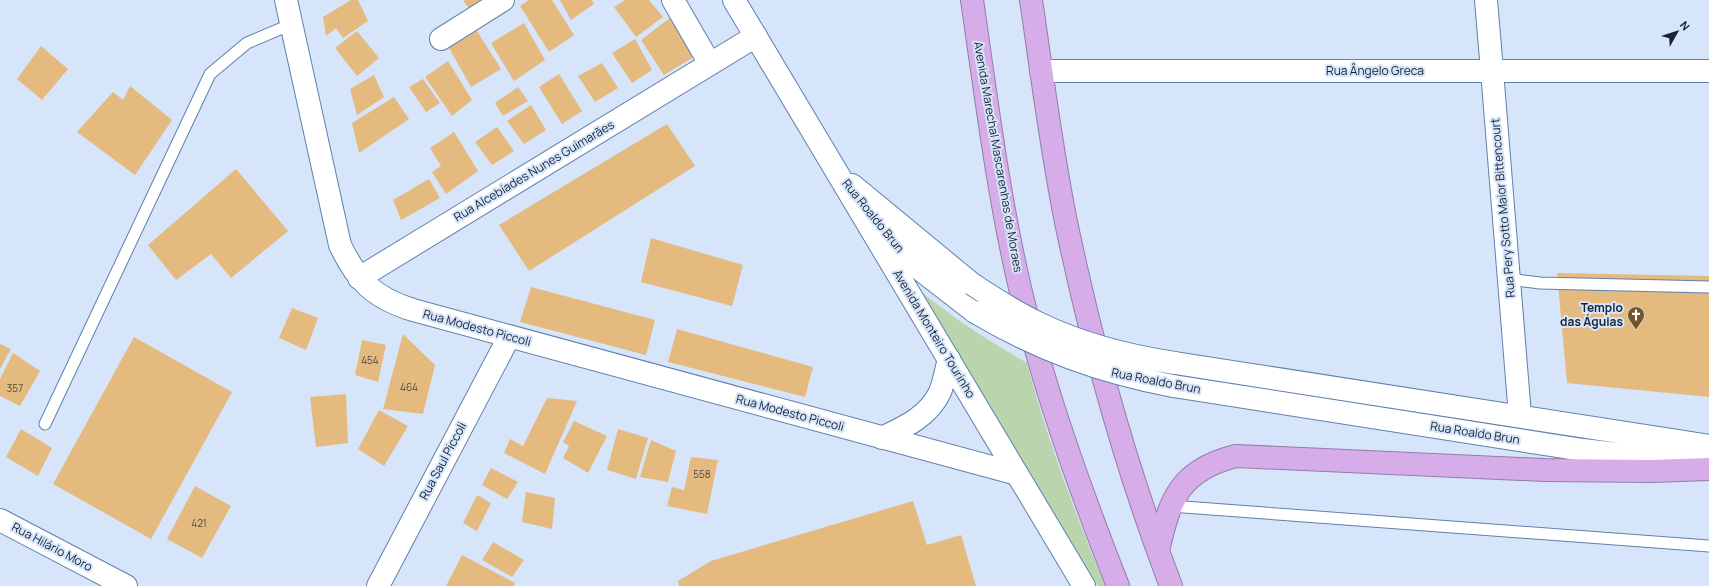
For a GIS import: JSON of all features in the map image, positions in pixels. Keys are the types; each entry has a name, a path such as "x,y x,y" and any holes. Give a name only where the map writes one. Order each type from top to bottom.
{"highway":[{"name":"Avenida Marechal Mascarenhas de Moraes","path":"972,0 1004,206 1020,288 1049,393 1065,443 1118,586"},
{"path":"1031,0 1041,71 1065,214 1085,310 1122,444 1171,586"},
{"path":"1158,551 1166,515 1177,492 1194,474 1215,461 1236,456 1544,470 1644,471 1709,469"}],"main road":[{"name":"Rua Modesto Piccoli","path":"286,0 335,228 342,251 359,278 381,298 396,305 508,337 1018,474"},
{"path":"441,39 503,0"},
{"path":"673,0 710,64"},
{"name":"Avenida Monteiro Tourinho","path":"734,0 1084,586"},
{"name":"Rua Pery Sotto Maior Bittencourt","path":"1486,0 1520,416"},
{"name":"Rua Alcebíades Nunes Guimarães","path":"359,278 756,36"},
{"name":"Rua Ângelo Greca","path":"1041,71 1709,71"},
{"name":"Rua Roaldo Brun","path":"838,172 923,246 972,284 1020,314 1059,332 1129,354 1175,363 1709,446"},
{"name":"Rua Roaldo Brun","path":"838,172 895,247 916,267 975,312 1027,341 1072,360 1115,373 1173,386 1583,450 1633,456 1709,460"},
{"name":"Rua Saul Piccoli","path":"378,586 508,337"},
{"path":"882,438 910,425 929,409 940,392 949,359"},
{"name":"Rua Hilário Moro","path":"0,520 126,586"}],"lane":[{"path":"45,424 210,74 247,43 292,24"},
{"path":"1509,279 1540,283 1709,287"},
{"path":"1170,506 1709,546"}],"green space":[{"path":"919,290 972,329 1027,363 1043,420 1062,476 1105,586 1098,586"}],"building":[{"path":"351,0 358,0 368,21 343,38 336,28 326,36 323,17"},
{"path":"463,0 485,0 470,10"},
{"path":"529,0 552,0 574,35 549,52 520,6"},
{"path":"560,0 592,0 594,4 571,20"},
{"path":"625,0 649,0 663,17 636,37 614,7"},
{"path":"671,17 697,55 664,75 641,40"},
{"path":"524,23 545,60 514,81 491,43"},
{"path":"357,31 379,58 357,76 335,48"},
{"path":"477,31 501,69 471,87 449,48"},
{"path":"635,39 652,70 632,83 612,53"},
{"path":"41,46 68,69 42,100 17,79"},
{"path":"448,61 472,100 452,116 425,77"},
{"path":"602,63 618,88 595,102 578,76"},
{"path":"559,74 582,111 562,124 539,87"},
{"path":"374,75 384,97 357,115 350,89"},
{"path":"423,79 440,103 426,112 409,87"},
{"path":"130,86 172,120 135,175 77,132 113,92 123,100"},
{"path":"518,87 528,101 503,116 495,103"},
{"path":"394,97 409,119 359,153 352,123"},
{"path":"531,105 546,130 524,144 507,121"},
{"path":"667,124 695,166 529,271 499,225"},
{"path":"497,127 514,151 492,165 475,142"},
{"path":"454,132 478,171 446,194 432,172 441,166 430,148"},
{"path":"236,169 288,231 231,278 211,254 176,280 148,245"},
{"path":"429,179 440,198 401,220 393,200"},
{"path":"651,238 743,265 732,306 641,282"},
{"name":"Templo das Águias","path":"1557,273 1709,276 1709,397 1567,383"},
{"path":"531,287 655,320 646,355 520,322"},
{"path":"292,308 318,318 306,350 279,338"},
{"path":"677,329 813,367 805,397 668,362"},
{"path":"403,334 435,365 423,414 383,409"},
{"path":"134,337 232,392 151,539 53,484"},
{"path":"362,340 386,345 378,382 355,375"},
{"path":"0,344 11,349 0,369"},
{"path":"13,353 40,371 20,406 0,396 0,379"},
{"path":"346,394 348,443 316,447 310,397"},
{"path":"547,398 577,401 545,474 504,453 510,439 523,446"},
{"path":"379,410 408,426 384,466 358,449"},
{"path":"574,421 607,436 588,473 563,458 569,446 563,442"},
{"path":"21,429 52,448 38,476 6,457"},
{"path":"618,429 648,438 636,479 607,470"},
{"path":"651,440 676,451 668,482 640,477"},
{"path":"691,457 718,460 707,514 667,506 672,487 684,490"},
{"path":"491,468 518,482 507,499 482,485"},
{"path":"195,486 231,506 202,558 167,539"},
{"path":"526,492 555,498 552,529 522,522"},
{"path":"477,495 491,503 477,531 463,523"},
{"path":"913,501 927,545 961,535 976,586 679,586 678,581 711,561"},
{"path":"493,542 524,560 512,577 482,560"},
{"path":"462,555 515,583 514,586 446,586"}],"place":[{"name":"Templo das Águias","path":"1636,330"}]}
